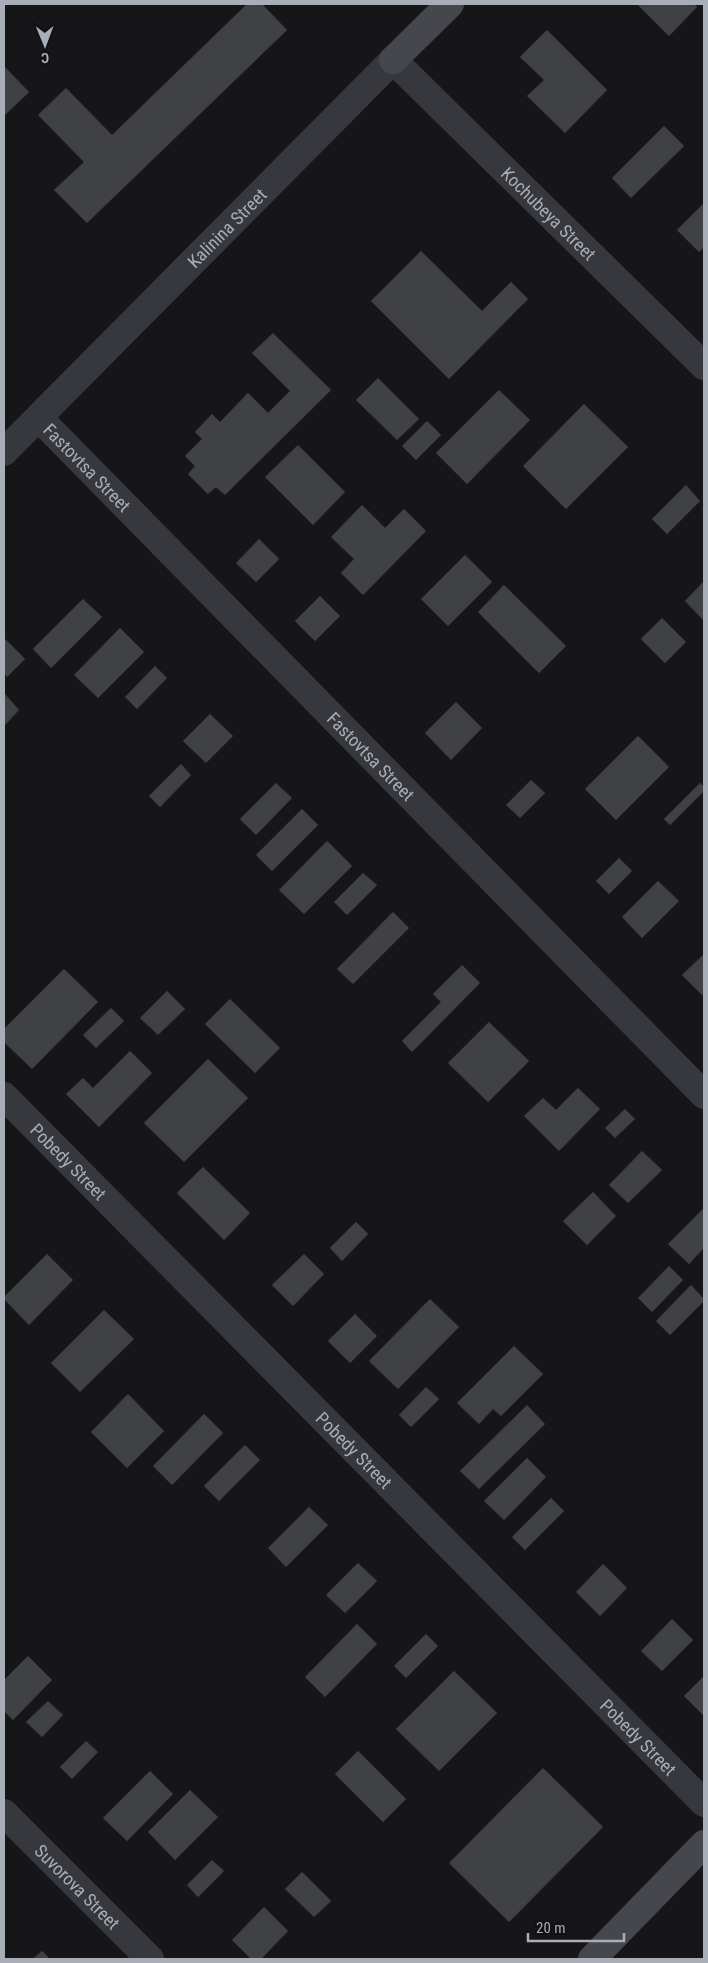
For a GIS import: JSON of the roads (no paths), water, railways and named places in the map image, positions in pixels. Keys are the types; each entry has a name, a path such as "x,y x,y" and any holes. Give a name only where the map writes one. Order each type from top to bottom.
{"main road":[{"name":"Kalinina Street","path":"394,60 450,4"},
{"path":"592,1959 704,1844"}],"street":[{"name":"Kochubeya Street","path":"394,60 704,366"},
{"name":"Kalinina Street","path":"4,452 394,60"},
{"name":"Fastovtsa Street","path":"38,418 704,1095"},
{"name":"Pobedy Street","path":"4,1096 704,1803"},
{"name":"Suvorova Street","path":"4,1813 150,1959"}]}
